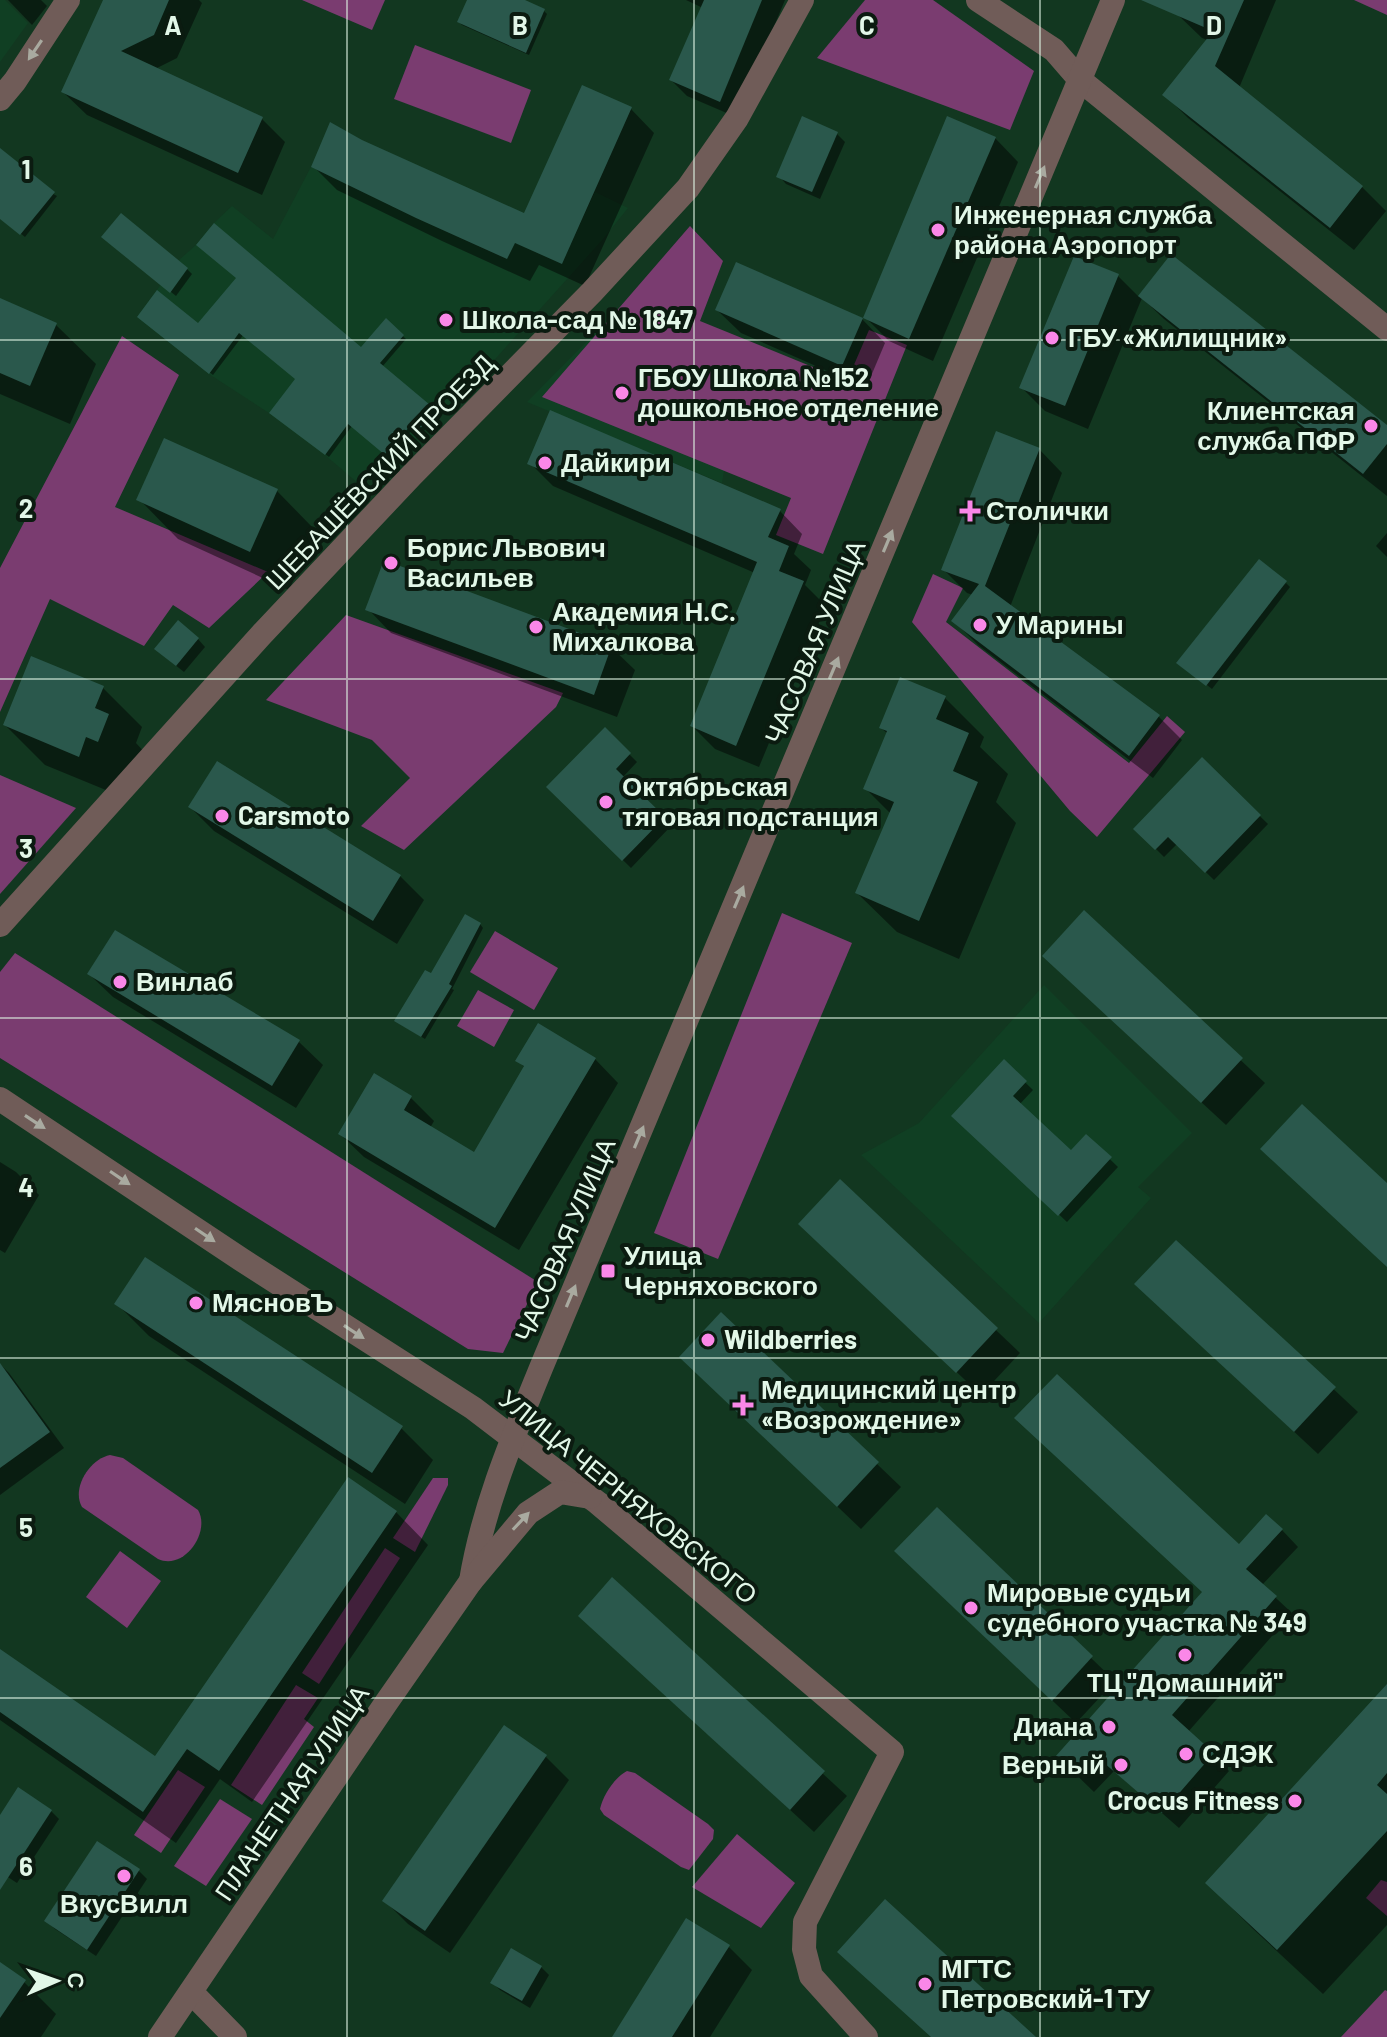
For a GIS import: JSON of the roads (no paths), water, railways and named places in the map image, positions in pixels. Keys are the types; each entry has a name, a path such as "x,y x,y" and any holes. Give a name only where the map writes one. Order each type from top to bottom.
{"street":[{"path":"0,99 68,0"},
{"name":"ШЕБАШЁВСКИЙ ПРОЕЗД","path":"0,925 262,634 411,476 592,292 688,188 737,118 802,0"},
{"path":"978,0 1054,50 1080,80 1387,329"},
{"name":"ЧАСОВАЯ УЛИЦА","path":"512,1439 1113,0"},
{"name":"УЛИЦА ЧЕРНЯХОВСКОГО","path":"0,1099 242,1260 473,1408 590,1497 892,1752 805,1922 804,1949 811,1976 866,2037"},
{"name":"ПЛАНЕТНАЯ УЛИЦА","path":"471,1581 499,1470 512,1439"},
{"name":"ПЛАНЕТНАЯ УЛИЦА","path":"160,2037 471,1581 528,1513 560,1492 590,1497"},
{"path":"191,1992 235,2037"}],"place":[{"name":"Инженерная служба района Аэропорт","path":"938,230"},
{"name":"Школа-сад № 1847","path":"446,320"},
{"name":"ГБУ «Жилищник»","path":"1052,338"},
{"name":"ГБОУ Школа №152 дошкольное отделение","path":"622,393"},
{"name":"Клиентская служба ПФР","path":"1371,426"},
{"name":"Дайкири","path":"545,463"},
{"name":"Столички","path":"970,511"},
{"name":"Борис Львович Васильев","path":"391,563"},
{"name":"У Марины","path":"980,625"},
{"name":"Академия Н.С. Михалкова","path":"536,627"},
{"name":"Октябрьская тяговая подстанция","path":"606,802"},
{"name":"Carsmoto","path":"222,816"},
{"name":"Винлаб","path":"120,982"},
{"name":"Улица Черняховского","path":"608,1271"},
{"name":"МясновЪ","path":"196,1303"},
{"name":"Wildberries","path":"708,1340"},
{"name":"Медицинский центр «Возрождение»","path":"743,1405"},
{"name":"Мировые судьи судебного участка № 349","path":"971,1608"},
{"name":"ТЦ \"Домашний\"","path":"1185,1655"},
{"name":"Диана","path":"1109,1727"},
{"name":"СДЭК","path":"1186,1754"},
{"name":"Верный","path":"1121,1765"},
{"name":"Crocus Fitness","path":"1295,1801"},
{"name":"ВкусВилл","path":"124,1876"},
{"name":"МГТС Петровский-1 ТУ","path":"925,1984"}]}
